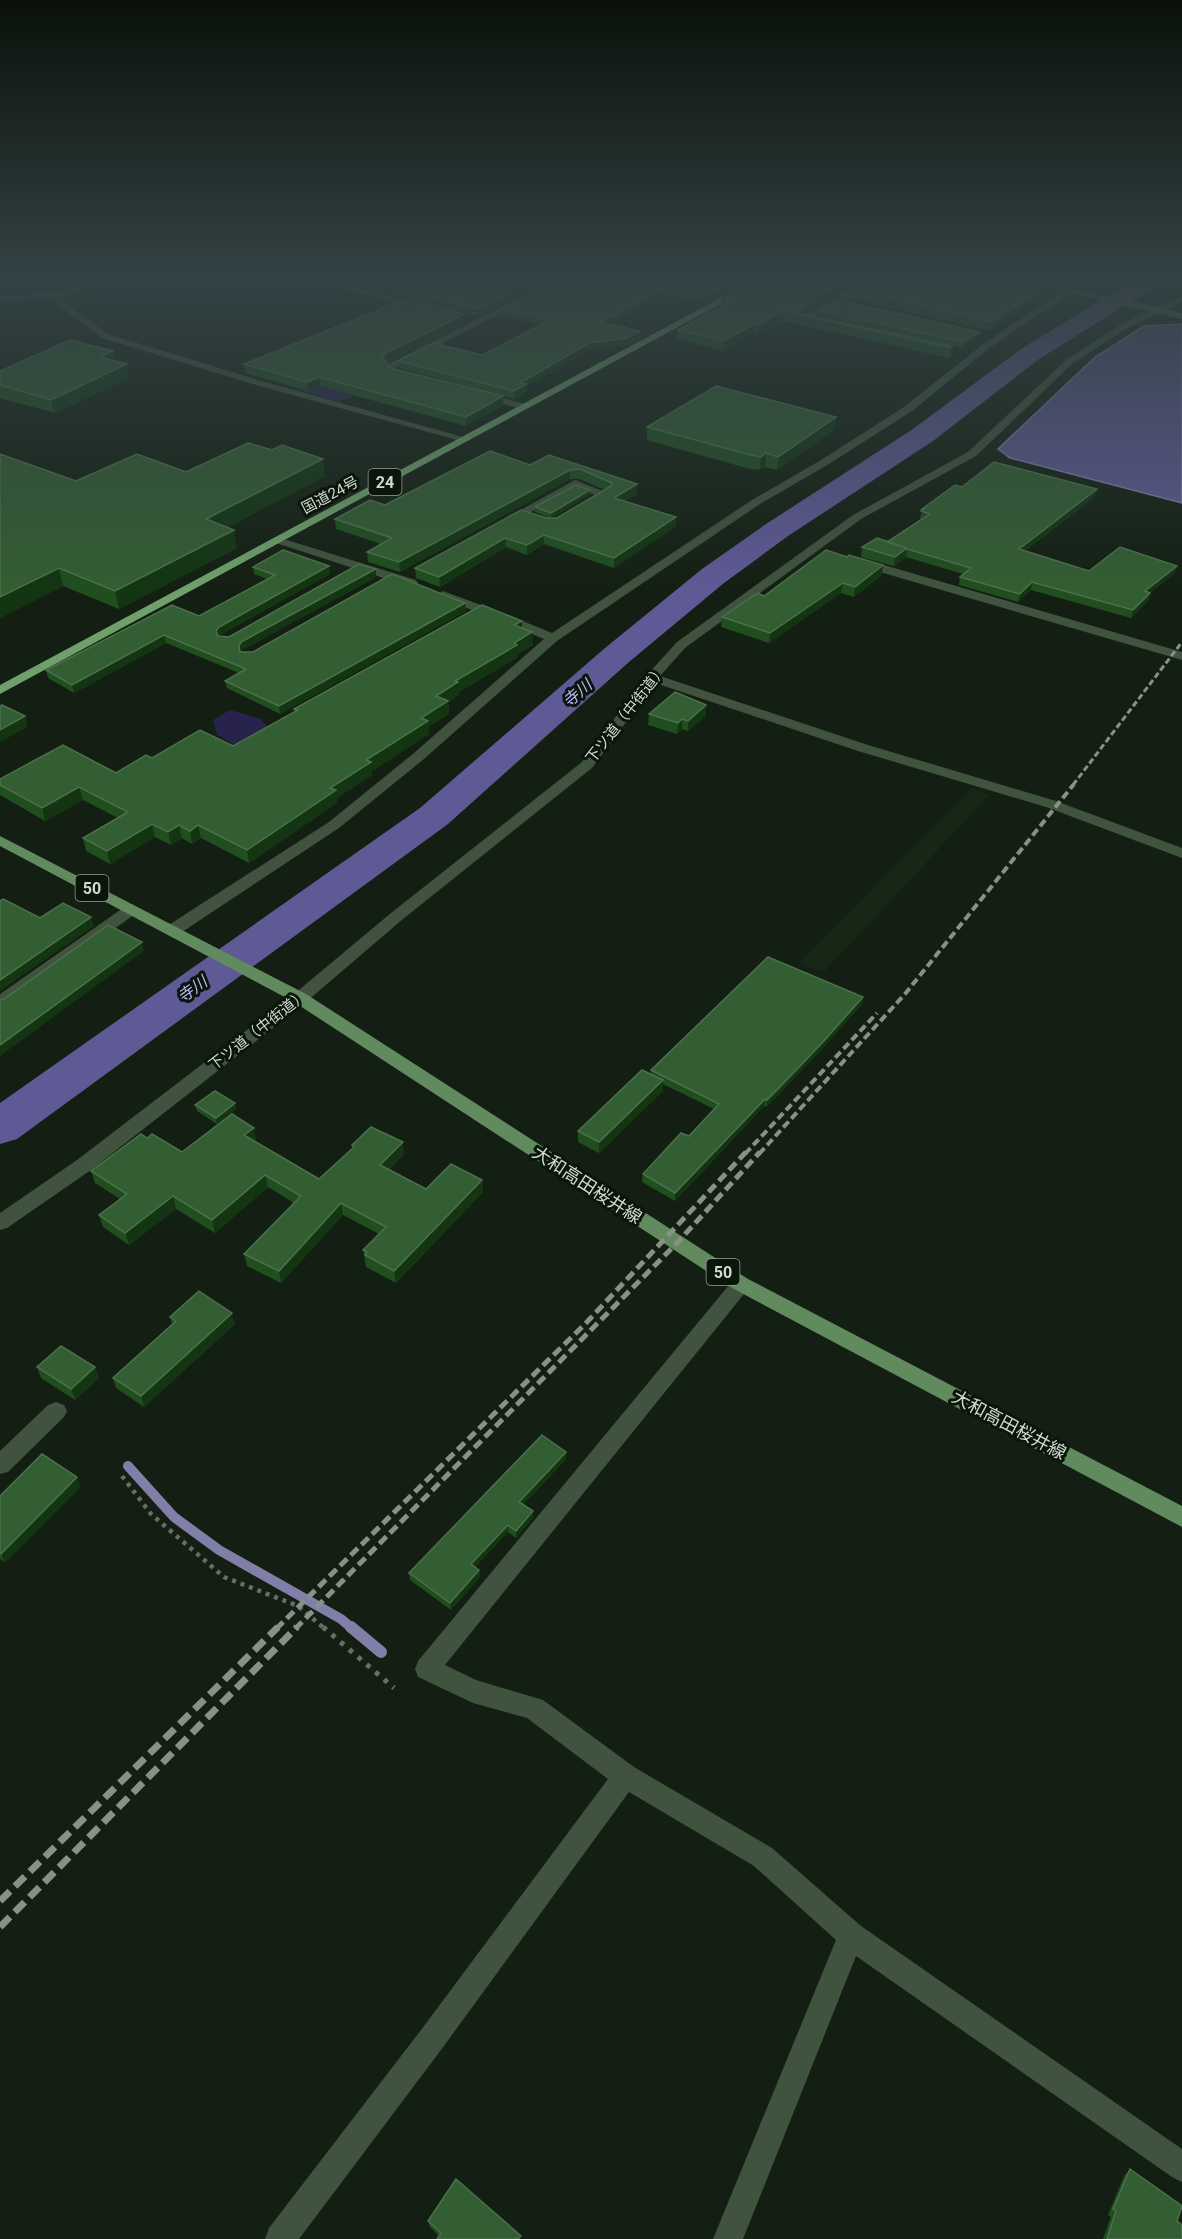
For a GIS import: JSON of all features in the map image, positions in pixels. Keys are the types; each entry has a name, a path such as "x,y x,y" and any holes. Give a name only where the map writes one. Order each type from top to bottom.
{"highway":[{"name":"国道24号","path":"0,690 576,379"}],"main road":[{"name":"大和高田桜井線","path":"0,840 293,994 741,1284 1182,1516"}],"street":[{"path":"247,379 465,439"},
{"path":"421,379 427,381"},
{"path":"179,933 334,825 419,756 553,638 756,502 825,462 908,409 945,379"},
{"name":"下ツ道（中街道）","path":"0,1223 84,1165 293,994 397,916 587,765 652,678 681,645 820,551 857,517 972,454 1009,421 1049,379"},
{"path":"470,393 525,407"},
{"path":"491,529 575,483 604,494 573,512"},
{"path":"521,513 542,520"},
{"path":"277,540 401,576 553,638"},
{"path":"848,559 1182,656"},
{"path":"339,577 359,565"},
{"path":"371,587 401,576"},
{"path":"451,627 482,610"},
{"path":"652,678 863,748 1051,804 1182,853"},
{"path":"0,1002 132,909"},
{"path":"741,1284 427,1669 473,1691 534,1708 625,1776 763,1857 851,1936 1182,2167"},
{"path":"0,1465 56,1411"},
{"path":"280,2239 431,2040 625,1776"},
{"path":"728,2239 851,1936"}],"path":[{"path":"122,1476 151,1514 224,1577 298,1606 394,1688"}],"shaded area":[{"path":"317,379 387,380 340,402 295,389"},
{"path":"1071,379 1182,379 1182,503 1010,458 998,449"},
{"path":"230,710 261,719 270,730 238,748 217,734 213,720"},
{"path":"972,788 989,795 824,972 799,963"}],"building":[{"path":"0,379 94,379 51,400 0,385"},
{"path":"328,379 436,379 503,396 466,417"},
{"path":"469,379 526,379 520,383 526,384 514,391"},
{"path":"716,386 836,417 778,457 766,453 761,457 751,455 647,427"},
{"path":"248,443 272,450 282,445 323,459 206,519 234,530 115,591 59,568 0,597 0,454 76,481 137,454 186,472"},
{"path":"490,451 530,465 549,455 637,484 614,498 676,517 614,558 544,535 527,545 505,538 439,577 415,568 521,510 547,518 557,518 611,486 612,483 580,469 570,470 399,562 367,552 392,538 335,519 370,500 385,505"},
{"path":"994,462 1097,489 1019,549 1089,571 1120,547 1177,566 1145,591 1150,593 1133,610 1032,582 1020,594 960,577 971,568 887,542 930,514 921,511 924,509 922,509 955,485 962,487"},
{"path":"576,485 590,490 551,513 535,507"},
{"path":"877,538 907,548 895,557 862,547"},
{"path":"283,550 329,566 219,627 216,631 218,636 229,637 359,564 376,569 241,642 240,652 253,652 392,574 465,603 279,706 225,681 246,669 164,635 72,685 46,670 172,605 199,616 275,575 253,567"},
{"path":"826,550 883,565 855,587 843,583 770,633 722,617 758,593 764,596"},
{"path":"482,605 522,621 514,625 532,632 514,643 517,645 455,681 458,682 436,696 448,701 421,718 428,721 366,760 371,762 330,788 336,790 247,850 198,825 190,831 179,825 168,832 152,824 107,851 83,838 128,812 79,787 42,808 0,785 0,779 63,745 116,773 146,755 152,758 200,730 233,746 298,710 294,709"},
{"path":"675,692 706,705 688,721 682,719 678,723 649,714"},
{"path":"0,706 25,716 0,730"},
{"path":"3,899 40,918 63,903 91,917 0,980 0,901"},
{"path":"108,925 142,942 0,1045 0,1000"},
{"path":"768,957 863,997 780,1087 767,1100 765,1099 675,1193 643,1174 681,1133 689,1136 719,1104 651,1070"},
{"path":"642,1070 663,1080 599,1142 578,1131"},
{"path":"215,1091 235,1103 216,1118 195,1105"},
{"path":"232,1114 254,1128 244,1135 319,1179 354,1147 352,1145 371,1127 403,1142 380,1165 426,1189 451,1164 482,1180 394,1271 365,1255 367,1252 363,1250 386,1227 341,1203 279,1271 244,1254 301,1196 265,1175 212,1220 173,1196 125,1233 99,1215 127,1194 91,1171 141,1134 147,1138 152,1134 182,1152"},
{"path":"199,1291 232,1313 141,1396 113,1378 176,1321 170,1317"},
{"path":"61,1346 95,1367 71,1389 37,1367"},
{"path":"542,1435 566,1452 519,1502 533,1511 516,1531 508,1525 471,1564 479,1570 450,1603 409,1573"},
{"path":"42,1454 77,1477 1,1554 0,1496"},
{"path":"1130,2169 1182,2206 1177,2221 1182,2225 1182,2239 1107,2239 1116,2211 1113,2209"},
{"path":"456,2179 521,2236 518,2239 437,2239 441,2233 428,2221"}],"waterway":[{"name":"寺川","path":"0,1127 434,816 617,655 713,576 777,530 923,435 996,379"},
{"path":"128,1466 174,1517 219,1550 341,1619 353,1629"},
{"path":"351,1627 381,1652"}],"railway":[{"path":"1073,785 1182,642"},
{"path":"759,1154 905,994 1074,784"},
{"path":"745,1154 877,1013"},
{"path":"276,1629 586,1323 746,1152"},
{"path":"295,1629 677,1243 760,1152"},
{"path":"0,1901 278,1627"},
{"path":"0,1927 297,1627"}]}
